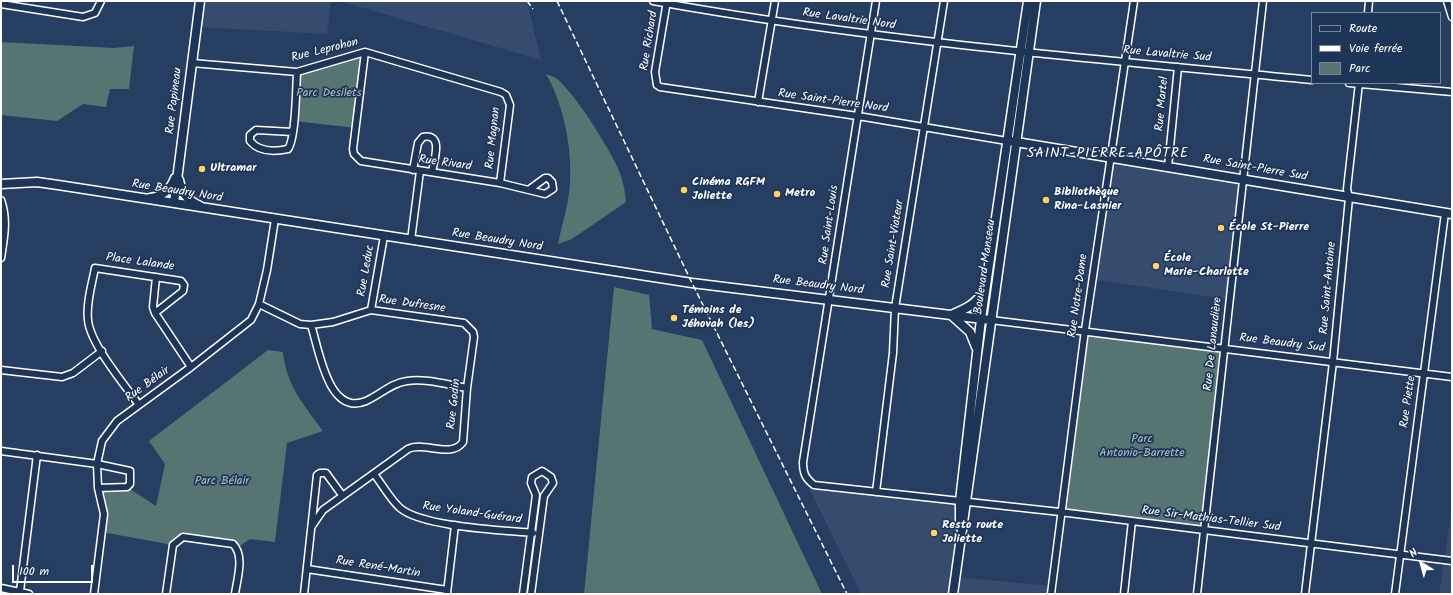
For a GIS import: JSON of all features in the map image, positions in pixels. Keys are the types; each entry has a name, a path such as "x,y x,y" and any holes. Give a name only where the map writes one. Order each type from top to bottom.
{"main road":[{"name":"Rue Papineau","path":"174,203 200,1"},
{"name":"Boulevard Manseau","path":"953,594 964,502 981,319 1011,141 1024,53 1028,1"},
{"name":"Boulevard Manseau","path":"1024,53 1036,1"},
{"name":"Boulevard Manseau","path":"964,502 991,320 1011,141"},
{"name":"Rue Saint-Pierre Sud","path":"1011,141 1448,214"},
{"path":"134,197 145,198 159,196 173,183 178,168"},
{"path":"178,168 179,182 186,196 194,203 206,208"},
{"name":"Rue Beaudry Nord","path":"1,184 37,182 692,283 991,320"},
{"path":"977,356 974,338 970,332 951,315 971,306 986,288"}],"street":[{"path":"1,4 83,17 91,15 101,1"},
{"name":"Rue Lavaltrie Nord","path":"653,1 870,35 1024,53"},
{"path":"758,102 775,1"},
{"name":"Rue Saint-Louis","path":"805,476 803,471 804,462 876,1"},
{"name":"Rue Saint-Viateur","path":"876,492 893,353 895,308 944,1"},
{"name":"Rue Notre-Dame","path":"1051,594 1060,512 1109,158 1134,1"},
{"name":"Rue De Lanaudière","path":"1197,594 1263,1"},
{"path":"1368,12 1369,1"},
{"path":"1447,1 1452,17"},
{"name":"Rue Richard","path":"657,85 655,72 667,2"},
{"name":"Rue Leprohon","path":"192,63 297,72 365,52 501,92 506,95"},
{"name":"Rue Rivard","path":"365,52 353,149 357,158 361,161 500,183 530,190"},
{"name":"Rue Lavaltrie Sud","path":"1024,53 1311,80"},
{"name":"Rue Martel","path":"1168,167 1178,67"},
{"path":"293,132 256,130 250,134 250,141 260,149 288,149 293,132 297,72"},
{"name":"Rue Saint-Antoine","path":"1305,594 1333,362 1349,198 1347,190 1359,84"},
{"path":"1369,84 1452,92"},
{"name":"Rue Saint-Pierre Nord","path":"657,85 665,89 858,116 1011,141"},
{"name":"Rue Magnan","path":"500,183 510,105 506,95"},
{"path":"413,170 418,143 423,136 428,136 434,139 437,148 432,172"},
{"path":"411,240 420,171"},
{"path":"1,200 5,212 6,225 1,258"},
{"name":"Rue Piette","path":"1396,594 1424,373 1448,214"},
{"name":"Rue Bélair","path":"94,594 104,514 98,488 97,464 102,441 116,421 191,367 251,320 260,304 275,219"},
{"name":"Rue Leduc","path":"371,310 384,236"},
{"name":"Place Lalande","path":"102,351 89,327 88,319 95,268 181,281 184,285 184,289 154,313"},
{"path":"156,277 153,307 154,313 191,367"},
{"name":"Rue Dufresne","path":"260,304 300,324 311,325 333,322 371,310 464,323 470,328"},
{"name":"Rue Beaudry Sud","path":"991,320 1085,330 1452,376"},
{"path":"311,325 330,386 338,397 348,402 356,403 366,401 395,384 407,381 416,380 467,388"},
{"name":"Rue Godin","path":"312,526 323,510 413,447 448,449 460,446 463,442 467,388 474,337 470,328"},
{"path":"1,370 62,378 73,373 102,351 139,404"},
{"path":"1,451 97,464 130,471 130,484 127,487 98,488"},
{"path":"20,591 37,456"},
{"path":"523,594 536,495 530,483 532,477 542,471 551,477 552,482 544,496 531,594"},
{"name":"Rue Godin","path":"304,594 317,475 320,473 326,473 342,496"},
{"name":"Rue Yoland-Guérard","path":"374,474 399,507 411,515 455,525 539,534"},
{"name":"Rue Sir-Mathias-Tellier Sud","path":"805,476 814,484 1060,512 1452,561"},
{"path":"1124,594 1132,521"},
{"path":"447,592 455,525"},
{"path":"166,594 173,545 184,537 233,544 237,548 239,558 235,594"},
{"name":"Rue René-Martin","path":"307,568 447,592"},
{"path":"1,588 29,594"}],"shaded area":[{"path":"203,1 331,1 327,34 199,27"},
{"path":"340,1 527,1 541,60"},
{"path":"1109,158 1244,179 1232,300 1091,279"},
{"path":"809,488 960,501 955,577 1052,586 1052,594 861,594"},
{"path":"1452,507 1452,594 1439,594"}],"green space":[{"path":"1,42 114,48 134,46 129,89 110,89 106,107 83,104 57,121 1,115"},
{"name":"Parc Desilets","path":"365,52 356,128 294,121 297,72"},
{"path":"546,74 556,78 565,86 598,132 618,169 623,183 626,202 572,239 558,244 568,199 570,179 569,148 563,116 553,87"},
{"path":"614,287 649,295 652,329 702,340 822,594 584,594"},
{"name":"Parc Antonio-Barrette","path":"1085,330 1224,348 1204,530 1061,512"},
{"name":"Parc Bélair","path":"268,350 283,352 288,375 292,385 323,431 287,443 275,542 250,539 237,548 233,544 184,537 173,545 102,532 104,514 98,488 127,487 156,506 165,464 149,441"}],"railway":[{"path":"527,1 533,9"},
{"path":"557,1 692,283 847,594"}],"place":[{"name":"Ultramar","path":"202,169"},
{"name":"Cinéma RGFM Joliette","path":"684,190"},
{"name":"Metro","path":"777,194"},
{"name":"Bibliothèque Rina-Lasnier","path":"1046,200"},
{"name":"École St-Pierre","path":"1221,228"},
{"name":"École Marie-Charlotte","path":"1156,266"},
{"name":"Témoins de Jéhovah (les)","path":"674,318"},
{"name":"Resto route Joliette","path":"934,533"}],"district":[{"name":"SAINT-PIERRE-APÔTRE","path":"1108,155"}]}
